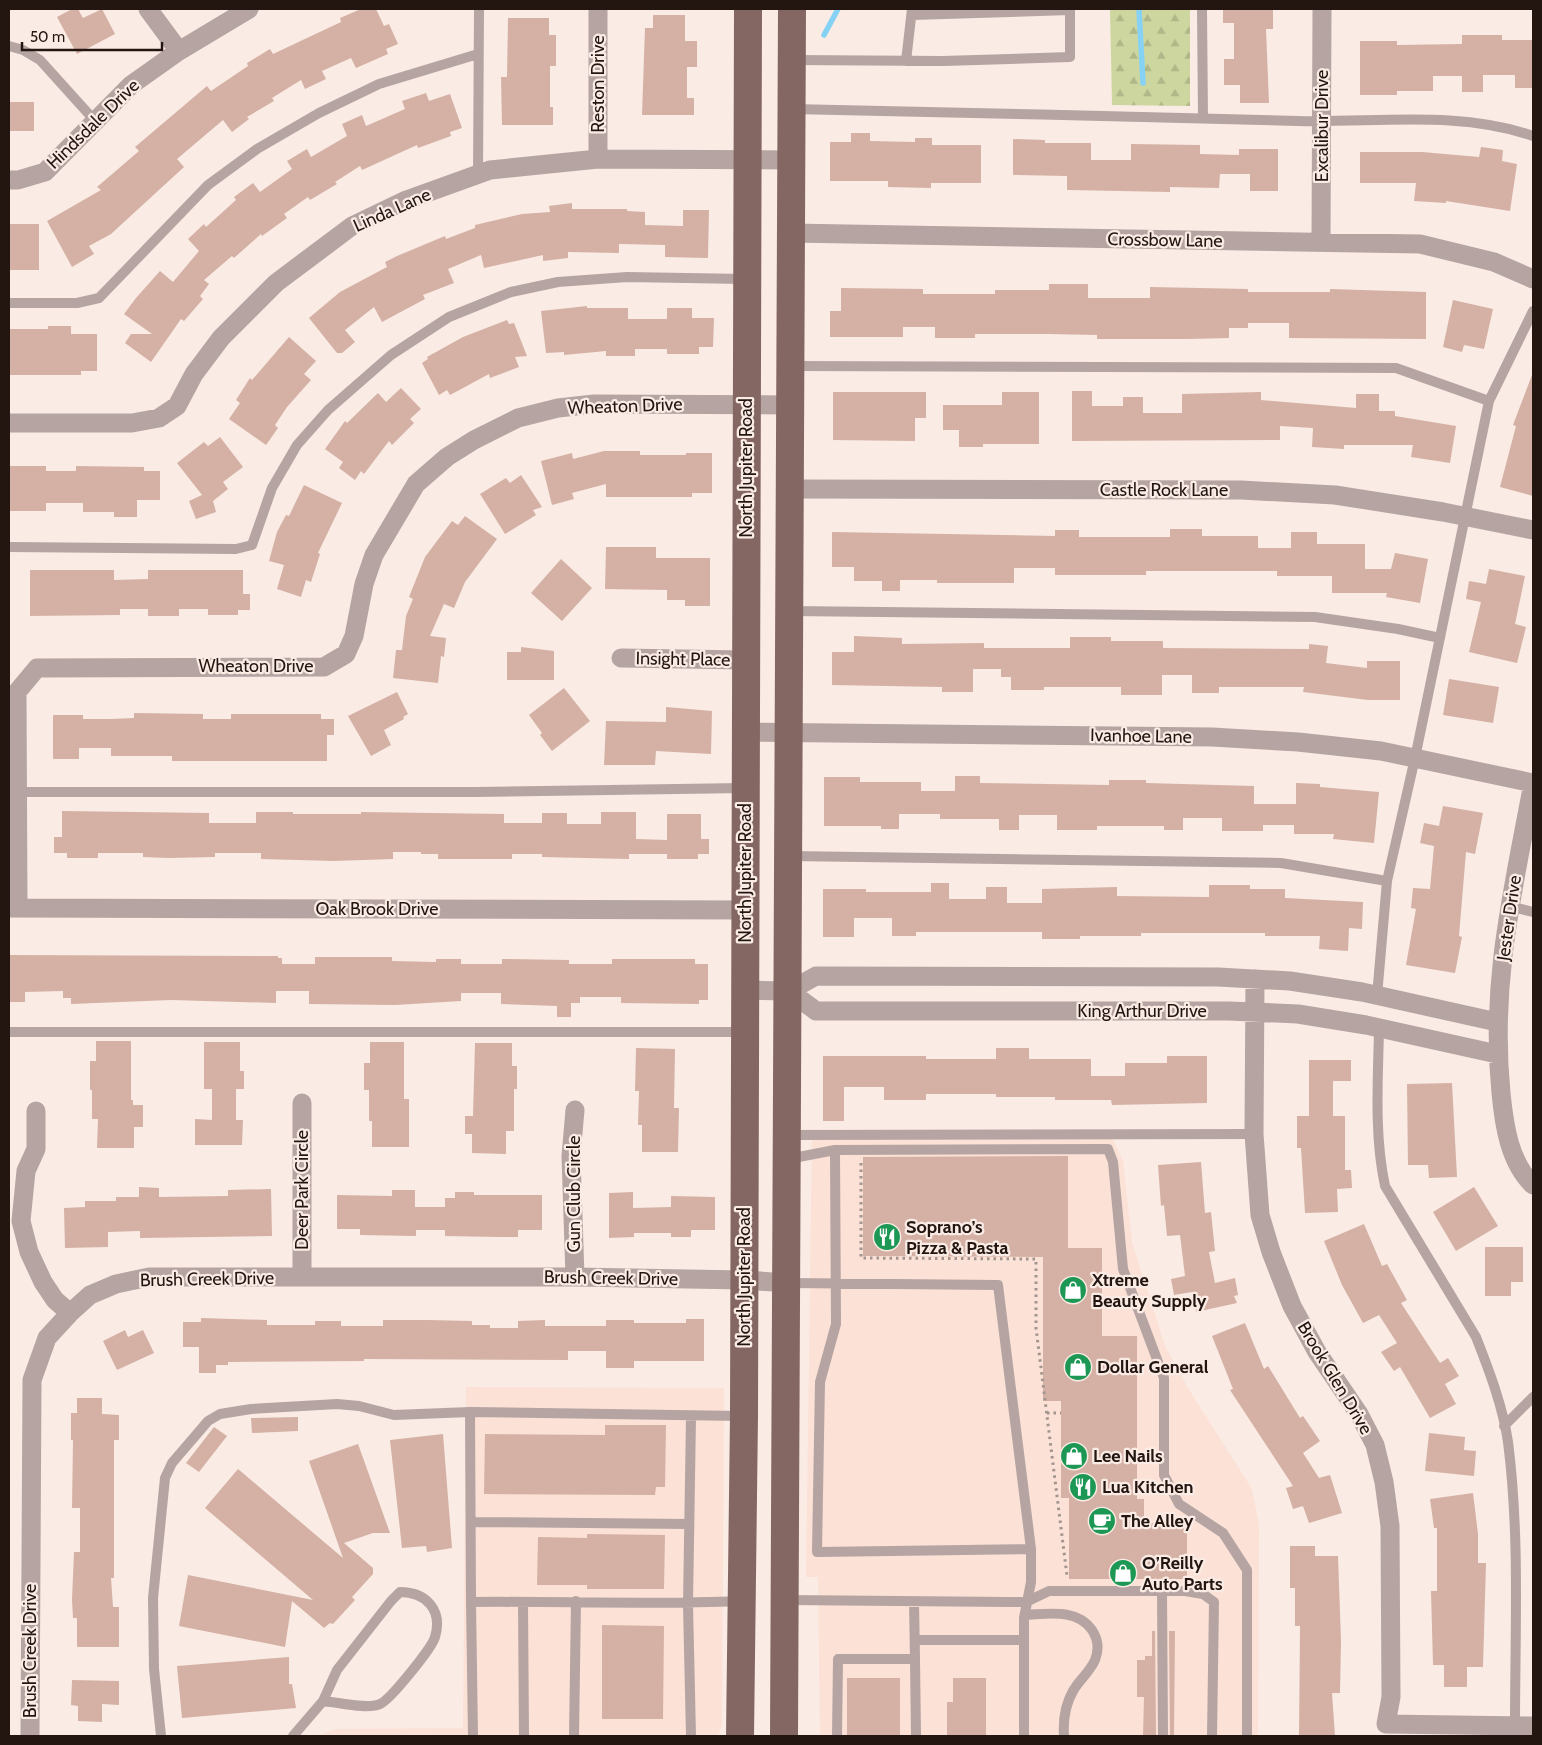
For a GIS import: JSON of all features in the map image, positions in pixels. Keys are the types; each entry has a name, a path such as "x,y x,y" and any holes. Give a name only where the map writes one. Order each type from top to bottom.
{"main road":[{"name":"North Jupiter Road","path":"740,1736 744,1416 747,405 745,278 748,9"},
{"path":"784,1736 789,991 792,9"},
{"path":"742,1601 786,1600"}],"street":[{"path":"148,9 179,51"},
{"name":"Hindsdale Drive","path":"9,180 18,180 45,172 131,85 179,51 249,9"},
{"name":"Reston Drive","path":"598,9 598,159"},
{"name":"Excalibur Drive","path":"1321,242 1322,9"},
{"name":"Linda Lane","path":"9,423 132,423 159,418 177,406 194,374 221,338 276,284 329,243 352,226 404,201 478,174 490,170 598,159 792,160"},
{"name":"Crossbow Lane","path":"791,233 1420,244 1494,262 1533,279"},
{"name":"Wheaton Drive","path":"13,908 17,792 17,692 37,668 324,666 346,654 354,636 364,584 374,555 416,484 447,457 474,440 518,418 558,408 585,405 791,405"},
{"name":"Castle Rock Lane","path":"790,489 1240,490 1335,495 1464,516 1533,530"},
{"name":"Insight Place","path":"621,658 746,660"},
{"name":"Ivanhoe Lane","path":"745,732 1212,736 1298,742 1381,751 1533,783"},
{"name":"Jester Drive","path":"1533,783 1509,906 1497,1022 1497,1054 1507,1133 1512,1151 1533,1185"},
{"name":"Oak Brook Drive","path":"13,908 746,910"},
{"name":"King Arthur Drive","path":"1497,1022 1377,996 1290,980 816,976 789,991 816,1011 1255,1012 1298,1014 1379,1028 1497,1054"},
{"name":"Brook Glen Drive","path":"1255,979 1254,1134 1260,1215 1270,1252 1296,1313 1317,1352 1359,1414 1375,1445 1384,1482 1390,1526 1391,1697 1386,1724 1524,1726"},
{"path":"744,990 789,991"},
{"name":"Deer Park Circle","path":"302,1103 302,1278"},
{"name":"Gun Club Circle","path":"575,1110 572,1156 575,1278"},
{"path":"36,1111 36,1149 26,1171 21,1220 29,1252 43,1282 55,1300 70,1313"},
{"name":"Brush Creek Drive","path":"30,1736 32,1380 47,1338 90,1295 116,1284 149,1278 575,1278 744,1280 787,1283"}],"lane":[{"path":"478,9 478,174"},
{"path":"792,60 906,60 1070,57 1070,9 912,12 906,60"},
{"path":"1202,9 1203,118"},
{"path":"9,46 23,50 40,60 95,121"},
{"path":"9,303 77,303 99,298 208,185 257,149 319,113 379,84 478,54"},
{"path":"792,109 1323,121 1468,121 1503,126 1533,136"},
{"path":"9,547 236,548 252,545 272,488 297,445 328,410 391,355 448,317 511,292 558,282 627,277 745,278"},
{"path":"1377,996 1387,881 1415,758 1489,400 1533,311"},
{"path":"791,366 1396,368 1489,400"},
{"path":"790,611 1315,617 1398,629 1440,638"},
{"path":"17,792 475,792 746,788"},
{"path":"788,856 1281,864 1387,881"},
{"path":"1509,906 1533,912"},
{"path":"1379,1028 1380,1153 1385,1186 1476,1337 1508,1440 1515,1534 1524,1726"},
{"path":"9,1032 744,1032"},
{"path":"788,1147 1254,1134"},
{"path":"788,1147 835,1150 1108,1149 1113,1162 1123,1269 1164,1378 1164,1475 1180,1504 1222,1533 1246,1570 1246,1736"},
{"path":"835,1150 836,1324 820,1382 817,1552 1031,1549"},
{"path":"787,1283 835,1285 998,1285 1031,1549 1031,1582 1026,1602 1024,1640 1024,1736"},
{"path":"1504,1426 1533,1397"},
{"path":"161,1736 154,1679 153,1598 162,1495 165,1478 172,1463 208,1420 220,1414 232,1412 337,1404 359,1406 394,1415 470,1412 744,1416"},
{"path":"470,1412 472,1736"},
{"path":"690,1416 688,1604 691,1736"},
{"path":"471,1522 689,1524"},
{"path":"1162,1590 1163,1736"},
{"path":"786,1600 1026,1602 1050,1592 1185,1590 1203,1594 1214,1602 1212,1736"},
{"path":"293,1736 323,1701 337,1670 400,1592 414,1592 428,1600 435,1613 437,1626 435,1639 391,1697 378,1705 323,1701"},
{"path":"471,1602 576,1601 688,1604 742,1601"},
{"path":"574,1736 576,1601"},
{"path":"523,1602 524,1736"},
{"path":"914,1602 916,1736"},
{"path":"1025,1615 1063,1614 1076,1616 1088,1623 1097,1636 1095,1660 1073,1691 1066,1708 1064,1736"},
{"path":"915,1640 1024,1640"},
{"path":"837,1736 838,1659 915,1659"}],"path":[{"path":"862,1158 862,1258 1036,1259 1036,1328 1067,1576"},
{"path":"1046,1413 1061,1413"}],"shaded area":[{"path":"812,1138 1113,1139 1123,1161 1132,1242 1165,1346 1188,1388 1252,1489 1259,1525 1258,1736 820,1736 818,1577 806,1577"},
{"path":"466,1387 724,1388 722,1724 718,1736 318,1736 335,1729 463,1728"}],"green space":[{"path":"1110,9 1190,9 1190,106 1112,105"}],"building":[{"path":"72,9 78,9 83,18 102,9 115,34 77,54 57,17"},
{"path":"361,9 376,9 384,26 389,24 398,44 386,49 388,54 356,68 351,58 322,71 326,79 305,89 301,80 272,98 274,101 247,117 249,119 232,132 223,120 177,159 184,167 111,234 89,246 94,254 72,267 47,221 101,190 97,187 139,151 135,147 207,86 211,91 248,66 247,63 270,49 273,54 341,22 340,18"},
{"path":"1223,9 1273,9 1273,29 1266,29 1269,103 1240,103 1240,85 1224,85 1224,59 1234,59 1234,23 1223,23"},
{"path":"653,15 685,15 685,41 697,41 697,67 687,67 687,98 694,98 694,115 642,115 645,28 653,28"},
{"path":"508,18 549,18 549,35 556,35 556,66 550,66 550,107 553,107 553,125 502,125 501,77 507,77"},
{"path":"1462,35 1502,35 1502,40 1533,40 1533,88 1515,88 1515,75 1483,75 1483,92 1462,92 1462,76 1433,76 1433,91 1397,91 1397,95 1360,95 1360,41 1397,41 1397,45 1462,44"},
{"path":"426,93 429,101 450,94 462,128 450,132 451,136 418,148 417,145 362,170 360,166 335,182 337,184 310,200 308,197 284,214 287,218 262,236 261,234 234,258 232,256 204,280 209,284 200,296 203,299 184,321 181,319 151,362 125,343 131,334 152,334 124,314 160,271 173,282 199,251 188,239 204,224 206,227 236,200 234,197 253,183 260,192 292,169 287,161 307,149 311,157 347,136 342,124 362,115 366,126 405,109 402,101"},
{"path":"9,102 34,102 34,131 9,131"},
{"path":"851,133 870,133 870,141 915,142 915,138 932,138 932,145 981,145 981,183 931,183 931,188 888,187 888,181 830,181 830,142 851,142"},
{"path":"1013,139 1045,140 1045,143 1091,143 1091,160 1131,160 1131,144 1200,145 1200,154 1239,155 1239,149 1278,149 1278,191 1250,191 1250,174 1220,174 1219,188 1170,187 1170,192 1067,190 1067,176 1013,175"},
{"path":"1481,147 1503,150 1502,161 1517,164 1510,211 1446,201 1446,203 1414,201 1416,183 1360,183 1360,152 1422,152 1479,157"},
{"path":"572,203 572,209 627,209 627,211 645,212 645,225 683,226 683,210 709,210 708,258 665,257 665,245 619,244 619,253 568,252 568,258 543,261 543,255 484,268 481,255 448,269 454,283 423,295 425,299 382,322 374,307 345,330 355,342 342,353 337,353 309,318 340,292 387,267 385,262 397,256 445,236 446,239 475,228 475,225 522,214 550,212 549,206"},
{"path":"9,224 39,224 39,270 9,270"},
{"path":"1049,284 1088,284 1088,298 1150,298 1150,287 1248,289 1248,292 1330,292 1330,289 1426,292 1426,339 1289,338 1289,323 1248,323 1248,328 1229,328 1229,338 1097,339 1097,335 975,334 975,338 935,338 935,327 903,327 903,337 830,337 830,311 841,311 841,288 923,289 923,294 995,294 995,290 1049,290"},
{"path":"1453,300 1493,309 1484,349 1464,345 1462,352 1443,347"},
{"path":"587,306 587,308 628,308 628,319 667,319 667,308 692,308 692,318 714,318 713,347 699,347 699,354 667,354 667,349 635,349 635,356 606,356 606,351 564,355 564,352 546,353 541,311"},
{"path":"507,320 509,324 514,323 527,356 515,357 519,367 490,378 489,374 450,395 447,390 439,395 422,363 428,359 427,357 463,337"},
{"path":"48,326 71,326 71,334 97,334 97,371 81,371 81,375 9,375 9,329 48,329"},
{"path":"289,337 316,361 304,374 311,380 287,407 275,425 278,428 266,445 229,419 240,403 236,400 250,378 252,380"},
{"path":"1532,375 1533,496 1500,487 1516,426 1513,425"},
{"path":"401,388 421,409 410,419 414,423 392,445 389,441 364,474 361,471 355,480 339,468 343,462 325,449 345,421 347,423 378,393 386,402"},
{"path":"1072,391 1092,391 1092,406 1123,406 1123,397 1143,397 1143,413 1182,413 1182,394 1261,392 1261,400 1356,408 1356,394 1379,394 1379,411 1395,411 1395,416 1456,426 1450,463 1411,457 1413,445 1344,445 1344,449 1312,447 1313,428 1280,426 1280,440 1072,441"},
{"path":"833,392 926,392 926,418 915,418 915,441 833,440"},
{"path":"1002,392 1039,392 1039,444 983,444 983,447 959,447 959,430 943,430 943,405 1002,405"},
{"path":"220,437 243,467 223,482 228,489 213,501 216,512 196,519 189,501 202,495 177,463 204,442 208,446"},
{"path":"604,451 640,451 640,455 712,453 712,493 692,493 692,497 606,497 606,484 572,493 574,499 552,505 541,461 572,453 573,459"},
{"path":"9,466 46,466 46,471 76,471 76,466 144,467 144,471 160,471 160,500 137,500 137,517 114,517 114,512 83,512 83,503 46,503 46,511 9,511"},
{"path":"521,475 542,507 533,510 536,515 505,534 480,494 506,478 510,483"},
{"path":"304,485 342,503 318,553 320,554 311,582 306,580 301,597 277,589 284,565 269,561 277,532 286,515 289,516"},
{"path":"465,516 497,539 465,582 454,608 444,604 430,636 446,638 444,657 441,656 438,683 393,678 396,650 402,650 406,616 413,599 409,597 425,557 452,521 458,525"},
{"path":"1170,529 1202,529 1202,536 1258,536 1258,548 1291,548 1291,532 1317,532 1317,544 1365,544 1365,569 1391,569 1395,553 1428,559 1420,603 1386,597 1387,593 1332,593 1332,576 1277,576 1277,571 1146,571 1146,575 1055,575 1055,568 1014,568 1014,583 937,583 937,580 900,580 900,591 882,591 882,581 854,581 854,567 832,567 832,532 1055,536 1055,530 1079,530 1079,537 1170,537"},
{"path":"606,547 656,547 656,558 710,558 710,606 685,606 685,600 667,600 667,590 605,589"},
{"path":"561,559 592,588 562,621 531,593"},
{"path":"1489,569 1525,576 1515,624 1526,627 1517,663 1469,652 1481,602 1466,599 1469,581 1486,584"},
{"path":"30,570 114,570 114,580 148,579 148,570 243,570 243,594 250,594 250,610 238,610 238,615 208,615 208,609 179,609 179,616 148,616 148,609 120,609 120,615 30,616"},
{"path":"854,636 902,638 902,644 984,643 984,648 1070,648 1070,637 1111,637 1111,641 1163,641 1163,648 1309,649 1309,644 1328,646 1326,663 1367,668 1367,661 1400,661 1400,700 1368,700 1303,692 1304,687 1219,687 1219,693 1192,693 1192,675 1162,675 1162,695 1121,695 1121,687 1044,687 1044,690 1011,690 1011,677 1001,677 1001,669 973,669 973,692 942,692 942,687 832,685 832,652 854,652"},
{"path":"521,647 554,651 554,680 507,680 507,652 521,652"},
{"path":"1449,679 1499,687 1493,723 1443,715"},
{"path":"564,688 590,721 552,751 529,715"},
{"path":"397,692 408,714 403,717 404,719 384,730 391,745 371,756 348,716"},
{"path":"666,707 712,711 711,754 656,751 655,765 604,765 606,721 666,722"},
{"path":"134,713 203,714 203,719 231,719 231,714 321,714 321,719 334,719 334,735 327,735 327,761 172,761 172,756 111,756 111,748 79,748 79,759 53,759 53,715 83,715 83,719 111,719 134,718"},
{"path":"955,776 980,776 980,783 1109,785 1109,780 1146,780 1146,783 1254,786 1254,804 1296,804 1296,783 1320,784 1320,787 1379,792 1374,843 1333,839 1334,834 1294,834 1294,825 1263,825 1263,831 1222,831 1222,818 1183,818 1183,830 1164,830 1164,826 1097,826 1097,830 1057,830 1057,815 1019,815 1019,830 999,830 999,819 940,819 940,814 899,814 899,829 881,829 881,826 824,826 824,777 860,777 860,782 921,782 921,791 955,791"},
{"path":"1443,806 1483,813 1475,854 1466,852 1459,936 1462,937 1455,973 1406,965 1416,909 1411,908 1413,888 1430,889 1434,846 1420,843 1424,823 1439,826"},
{"path":"62,811 209,813 209,823 256,823 256,812 293,812 293,814 361,814 361,812 504,814 504,823 542,823 542,813 567,813 567,824 601,824 601,812 636,812 636,839 667,840 667,814 701,814 701,839 709,839 709,854 698,854 698,859 667,859 667,854 629,854 629,859 542,857 542,854 512,854 512,859 438,859 438,854 421,854 421,852 393,852 393,859 334,861 261,859 261,853 215,853 215,857 169,858 143,857 143,853 98,853 98,858 67,858 67,853 54,853 54,837 62,837"},
{"path":"931,883 949,883 949,899 986,899 986,887 1007,887 1007,903 1042,903 1042,889 1117,887 1117,896 1209,897 1209,885 1250,885 1250,889 1285,889 1285,898 1363,902 1362,929 1349,928 1348,951 1319,949 1320,936 1265,936 1265,933 1141,933 1141,936 1080,936 1080,939 1042,939 1042,932 916,932 916,936 892,936 892,918 854,918 854,937 823,937 823,889 866,889 866,892 931,892"},
{"path":"9,955 278,956 278,958 282,958 282,964 315,964 315,957 392,957 392,961 436,962 436,959 461,959 461,964 502,964 502,959 569,960 569,964 612,964 612,959 695,959 695,964 708,964 708,1000 699,1000 699,1004 621,1003 621,997 580,997 580,1003 571,1003 571,1017 557,1017 557,1006 501,1004 501,993 461,993 461,1001 395,1005 309,1004 309,991 276,991 276,1003 171,1000 71,1004 71,998 63,998 63,991 25,992 25,1002 9,1002"},
{"path":"96,1041 131,1041 131,1100 133,1100 133,1105 143,1105 143,1127 134,1127 134,1148 97,1148 98,1119 92,1119 92,1090 90,1090 90,1061 96,1061"},
{"path":"204,1042 240,1042 240,1071 244,1071 244,1089 236,1089 236,1120 243,1120 242,1145 195,1145 195,1119 212,1120 212,1089 204,1089"},
{"path":"370,1042 404,1042 404,1099 409,1099 409,1147 372,1147 372,1121 369,1121 369,1090 364,1090 364,1063 370,1063"},
{"path":"475,1043 512,1043 512,1066 517,1066 517,1089 514,1089 514,1131 506,1131 506,1154 472,1153 472,1134 465,1134 465,1116 473,1116"},
{"path":"636,1048 675,1049 674,1108 679,1108 678,1152 642,1152 642,1125 638,1125 639,1091 635,1091"},
{"path":"996,1048 1029,1048 1029,1059 1091,1059 1091,1076 1125,1076 1125,1063 1167,1063 1167,1056 1207,1056 1207,1103 1112,1105 1111,1100 1055,1100 1055,1097 996,1097 996,1094 926,1094 926,1100 884,1100 884,1087 844,1087 844,1121 823,1121 823,1056 926,1056 926,1059 996,1059"},
{"path":"1309,1060 1351,1060 1351,1081 1333,1081 1333,1116 1345,1116 1345,1170 1351,1170 1352,1188 1337,1189 1338,1212 1305,1213 1301,1148 1297,1148 1297,1116 1309,1116"},
{"path":"1452,1083 1457,1177 1429,1178 1428,1165 1408,1165 1407,1084"},
{"path":"1068,1156 1068,1248 1102,1248 1102,1336 1137,1336 1137,1499 1144,1499 1144,1523 1187,1523 1187,1579 1069,1579 1069,1498 1061,1498 1061,1401 1043,1401 1043,1257 863,1256 863,1157"},
{"path":"1201,1162 1205,1213 1211,1212 1215,1251 1209,1252 1215,1283 1235,1278 1238,1295 1234,1296 1237,1303 1196,1312 1192,1292 1174,1295 1171,1279 1185,1276 1180,1235 1167,1236 1164,1205 1161,1206 1158,1165"},
{"path":"139,1187 159,1188 159,1197 228,1196 228,1190 271,1189 272,1236 140,1238 140,1231 108,1232 108,1247 65,1248 64,1208 85,1207 85,1201 116,1201 116,1197 139,1197"},
{"path":"1474,1187 1498,1226 1456,1251 1433,1212"},
{"path":"392,1190 415,1190 415,1207 445,1207 445,1198 455,1198 455,1192 474,1192 474,1195 542,1195 542,1230 518,1230 518,1237 500,1237 445,1236 445,1230 416,1230 416,1236 360,1235 360,1229 337,1229 337,1195 392,1196"},
{"path":"633,1192 633,1208 671,1207 671,1196 715,1197 715,1230 691,1230 691,1237 671,1237 671,1233 634,1233 634,1237 609,1238 609,1193"},
{"path":"1364,1224 1382,1266 1387,1264 1407,1300 1401,1303 1440,1363 1448,1358 1459,1376 1445,1384 1456,1404 1430,1418 1400,1367 1394,1371 1381,1352 1397,1343 1379,1315 1363,1323 1342,1285 1324,1241"},
{"path":"1485,1247 1523,1247 1523,1282 1511,1282 1511,1296 1485,1296"},
{"path":"201,1318 267,1320 267,1325 315,1325 315,1321 341,1321 341,1326 383,1326 383,1320 472,1321 472,1325 490,1325 490,1328 518,1328 518,1321 545,1320 545,1326 606,1326 606,1320 634,1320 634,1323 686,1323 686,1319 704,1319 704,1361 634,1361 634,1368 606,1368 606,1351 568,1351 568,1360 364,1359 364,1361 228,1362 228,1365 216,1365 216,1373 199,1373 199,1347 183,1347 183,1322 201,1322"},
{"path":"1245,1323 1264,1369 1268,1366 1300,1418 1303,1416 1320,1441 1303,1453 1319,1478 1330,1475 1342,1513 1309,1523 1303,1506 1293,1509 1286,1488 1293,1486 1230,1390 1233,1389 1212,1336"},
{"path":"125,1330 128,1337 143,1330 154,1353 117,1370 103,1341"},
{"path":"77,1398 102,1398 102,1414 119,1415 119,1440 114,1440 114,1578 111,1578 113,1607 119,1607 119,1647 77,1647 77,1618 73,1618 72,1600 74,1552 80,1552 80,1508 72,1508 73,1440 71,1440 71,1413 77,1413"},
{"path":"298,1417 298,1431 252,1433 251,1418"},
{"path":"605,1425 666,1425 665,1487 656,1487 655,1495 484,1494 485,1434 605,1435"},
{"path":"214,1427 227,1436 199,1472 186,1463"},
{"path":"1429,1433 1465,1437 1464,1450 1476,1451 1474,1476 1425,1471"},
{"path":"443,1434 452,1548 427,1552 426,1546 402,1548 390,1440"},
{"path":"358,1444 390,1533 373,1533 344,1543 373,1568 373,1574 352,1597 355,1600 333,1624 330,1623 324,1628 292,1601 285,1647 179,1626 188,1575 313,1600 205,1508 238,1469 343,1558 309,1461"},
{"path":"1473,1493 1478,1534 1478,1563 1486,1563 1483,1667 1467,1667 1467,1687 1444,1687 1444,1665 1433,1665 1431,1591 1437,1591 1437,1528 1434,1528 1430,1499"},
{"path":"587,1534 665,1535 664,1589 587,1589 587,1585 537,1585 538,1537 587,1538"},
{"path":"1290,1546 1315,1546 1315,1556 1338,1556 1341,1641 1340,1693 1332,1693 1335,1736 1299,1736 1300,1626 1295,1626 1295,1588 1290,1588"},
{"path":"602,1625 664,1626 663,1719 602,1719"},
{"path":"1152,1631 1155,1631 1156,1736 1143,1736 1144,1697 1137,1697 1137,1660 1145,1660 1145,1656 1152,1656"},
{"path":"1169,1631 1175,1631 1174,1736 1170,1736"},
{"path":"289,1657 289,1684 292,1684 296,1708 182,1718 177,1666"},
{"path":"847,1678 900,1678 900,1736 847,1736"},
{"path":"953,1678 986,1678 986,1736 947,1736 947,1702 953,1702"},
{"path":"72,1680 119,1681 119,1705 102,1704 102,1722 78,1721 78,1706 71,1705"}],"waterway":[{"path":"824,35 838,9"},
{"path":"1139,9 1143,83"}],"place":[{"name":"Soprano’s Pizza & Pasta","path":"887,1237"},
{"name":"Xtreme Beauty Supply","path":"1073,1290"},
{"name":"Dollar General","path":"1078,1367"},
{"name":"Lee Nails","path":"1074,1456"},
{"name":"Lua Kitchen","path":"1083,1487"},
{"name":"The Alley","path":"1102,1521"},
{"name":"O’Reilly Auto Parts","path":"1123,1573"}]}
